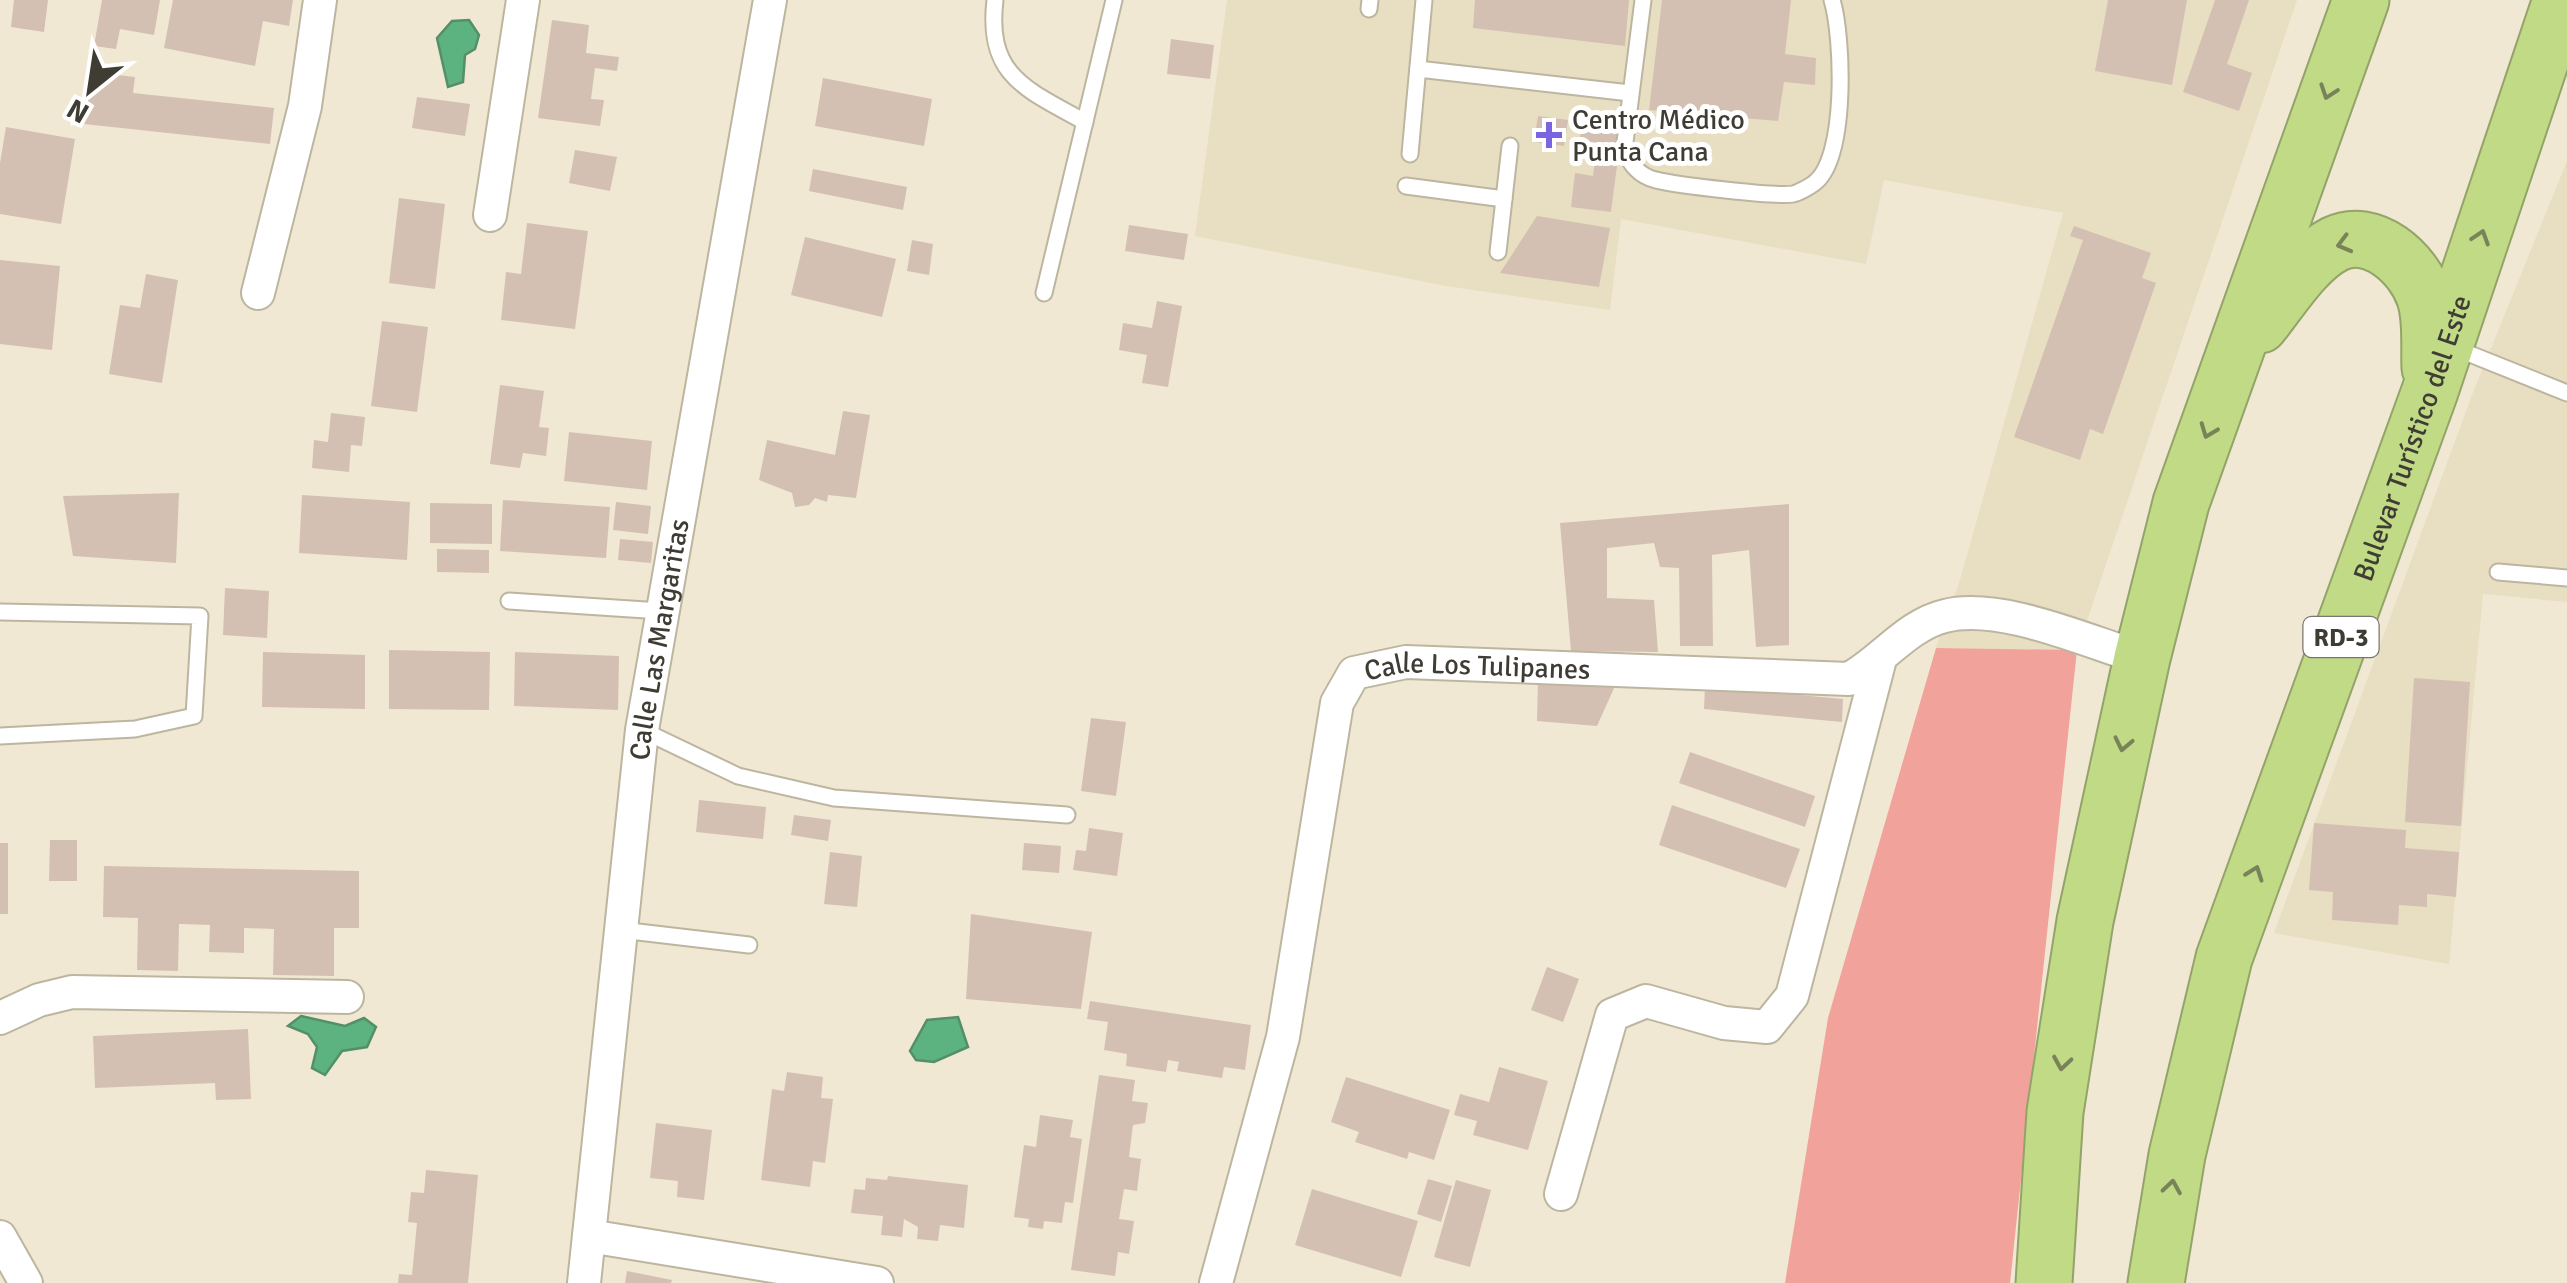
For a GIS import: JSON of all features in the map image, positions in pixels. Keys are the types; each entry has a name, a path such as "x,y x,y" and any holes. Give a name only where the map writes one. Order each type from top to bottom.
{"highway":[{"path":"2044,1283 2054,1112 2085,921 2142,658 2181,503 2238,352 2352,13"},
{"name":"Bulevar Turístico del Este","path":"2156,1283 2177,1155 2224,958 2438,368 2527,96 2563,31"},
{"path":"2238,352 2321,255 2349,240 2366,240 2385,247 2409,267 2426,298 2438,368"}],"street":[{"path":"258,294 305,106 320,0"},
{"path":"490,215 523,0"},
{"name":"Calle Las Margaritas","path":"584,1283 642,730 770,0"},
{"name":"Calle Los Tulipanes","path":"1216,1283 1284,1037 1337,703 1354,673 1406,662 1849,679 1878,663 1902,637 1946,615 2005,616 2142,658"},
{"path":"1561,1194 1612,1015 1646,1002 1724,1024 1767,1026 1792,996 1878,663"},
{"path":"0,1018 40,1000 105,990 347,997"},
{"path":"0,1236 26,1283"},
{"path":"588,1236 878,1283"}],"lane":[{"path":"994,0 991,33 997,57 1022,87 1084,122"},
{"path":"1044,292 1114,0"},
{"path":"1410,154 1424,0"},
{"path":"1643,0 1624,150 1632,168 1654,180 1792,194 1817,182 1830,158 1837,111 1840,26 1832,0"},
{"path":"1418,70 1630,93"},
{"path":"1498,252 1510,146"},
{"path":"1406,186 1504,199"},
{"path":"2438,368 2567,393"},
{"path":"2498,572 2567,578"},
{"path":"509,602 661,610"},
{"path":"0,612 200,616 194,716 135,729 0,736"},
{"path":"642,730 738,776 834,798 1067,814"},
{"path":"621,930 749,946"}],"shaded area":[{"path":"1227,0 2297,0 2077,650 1936,648 1960,580 2063,213 1884,180 1866,264 1621,219 1610,310 1446,286 1195,236"},
{"path":"469,20 479,35 475,49 465,55 463,82 448,87 437,38 452,21"},
{"path":"2567,161 2567,602 2483,594 2449,964 2274,933 2472,395"},
{"path":"1936,648 2077,650 2010,1283 1785,1283 1828,1018"},
{"path":"301,1016 345,1026 364,1018 376,1027 367,1047 342,1051 325,1075 312,1068 317,1047 308,1034 288,1026"},
{"path":"958,1017 968,1047 934,1062 916,1060 910,1051 927,1020"}],"building":[{"path":"14,0 48,0 44,32 11,27"},
{"path":"102,0 160,0 154,35 120,29 116,49 94,46"},
{"path":"173,0 293,0 289,26 263,21 255,66 164,48"},
{"path":"1475,0 1629,0 1625,46 1473,28"},
{"path":"1662,0 1791,0 1785,54 1816,58 1815,85 1784,82 1778,121 1649,110"},
{"path":"2108,0 2187,0 2172,85 2095,71"},
{"path":"2215,0 2249,0 2227,64 2252,73 2239,111 2183,92"},
{"path":"552,20 589,25 586,53 619,57 617,71 595,68 591,99 604,100 600,126 538,118"},
{"path":"1171,39 1214,45 1210,79 1167,74"},
{"path":"108,74 135,77 133,93 274,108 270,144 84,124 88,82 107,84"},
{"path":"823,78 932,99 924,146 815,126"},
{"path":"417,97 470,104 465,136 412,128"},
{"path":"1583,114 1623,119 1611,212 1571,207 1575,173 1593,176 1596,149 1579,147"},
{"path":"1538,116 1568,120 1564,146 1534,142"},
{"path":"6,127 75,139 61,224 0,214 0,163"},
{"path":"575,150 617,157 610,191 569,183"},
{"path":"813,169 907,187 903,210 809,191"},
{"path":"399,198 445,204 435,289 389,283"},
{"path":"1537,216 1610,228 1599,287 1500,273"},
{"path":"527,223 588,231 575,329 501,320 506,272 521,274"},
{"path":"1129,225 1188,234 1184,260 1125,251"},
{"path":"2074,226 2151,253 2142,278 2156,283 2103,434 2090,429 2080,460 2014,437 2083,240 2070,236"},
{"path":"805,237 896,259 882,317 791,295"},
{"path":"912,240 933,244 929,275 907,271"},
{"path":"0,260 60,266 52,350 0,344"},
{"path":"146,274 178,280 162,383 109,374 120,305 140,308"},
{"path":"1157,301 1182,306 1168,387 1142,383 1147,355 1119,350 1123,323 1152,328"},
{"path":"382,321 428,327 417,412 371,406"},
{"path":"500,385 544,391 539,427 549,428 546,456 523,453 520,468 490,464"},
{"path":"843,411 870,415 856,498 828,495 827,502 815,498 809,505 795,507 792,493 759,480 767,440 835,455"},
{"path":"331,413 365,417 362,446 351,445 349,472 312,468 314,440 328,442"},
{"path":"569,432 652,441 647,490 564,481"},
{"path":"179,493 176,563 73,556 63,496"},
{"path":"302,495 410,502 407,560 299,553"},
{"path":"503,500 610,507 606,558 500,551"},
{"path":"616,502 651,506 648,534 613,530"},
{"path":"430,503 492,504 492,544 430,543"},
{"path":"1789,504 1789,645 1756,647 1749,550 1712,555 1713,646 1680,646 1679,568 1660,567 1654,543 1607,548 1607,598 1654,600 1658,652 1571,651 1560,523"},
{"path":"620,539 653,542 651,563 618,560"},
{"path":"437,549 489,550 489,573 437,572"},
{"path":"225,588 269,591 267,638 223,635"},
{"path":"389,650 490,652 489,710 389,709"},
{"path":"263,652 365,655 365,709 262,707"},
{"path":"515,652 619,656 618,710 514,706"},
{"path":"2414,678 2470,682 2461,826 2405,822"},
{"path":"1538,681 1615,686 1597,726 1537,721"},
{"path":"1705,686 1843,699 1842,722 1704,709"},
{"path":"1091,718 1126,722 1116,796 1081,791"},
{"path":"1690,752 1815,796 1805,827 1679,783"},
{"path":"699,800 766,807 763,839 696,832"},
{"path":"1672,805 1800,849 1786,888 1659,845"},
{"path":"794,815 831,820 828,841 791,835"},
{"path":"2314,823 2406,830 2405,848 2459,852 2456,897 2427,894 2427,907 2399,905 2398,925 2332,920 2333,892 2309,890"},
{"path":"1089,828 1123,833 1117,876 1073,870 1076,850 1086,851"},
{"path":"50,840 77,840 77,881 49,881"},
{"path":"0,843 8,843 8,914 0,914"},
{"path":"1024,843 1061,846 1059,873 1022,870"},
{"path":"830,852 862,856 857,907 824,904"},
{"path":"104,866 359,871 359,928 334,928 334,976 273,975 274,929 244,928 244,953 209,952 210,925 179,924 178,971 137,970 138,918 103,917"},
{"path":"971,914 1092,932 1081,1009 966,999"},
{"path":"1547,967 1579,979 1563,1022 1531,1010"},
{"path":"1090,1001 1251,1025 1245,1070 1224,1067 1222,1078 1177,1071 1179,1062 1168,1060 1166,1072 1126,1066 1127,1054 1104,1050 1108,1022 1087,1019"},
{"path":"248,1029 251,1099 216,1100 215,1083 95,1088 93,1036"},
{"path":"1499,1067 1548,1081 1528,1150 1473,1135 1477,1121 1454,1115 1460,1094 1489,1102"},
{"path":"787,1072 823,1077 821,1098 833,1099 825,1163 813,1161 810,1187 761,1180 772,1089 784,1091"},
{"path":"1099,1075 1135,1080 1132,1101 1148,1103 1145,1123 1133,1125 1129,1157 1141,1159 1137,1191 1124,1189 1119,1219 1134,1221 1129,1254 1118,1252 1115,1276 1071,1270"},
{"path":"1346,1077 1450,1110 1434,1160 1409,1152 1407,1159 1355,1142 1359,1132 1331,1122"},
{"path":"1040,1115 1073,1120 1070,1137 1082,1139 1073,1203 1065,1202 1062,1223 1044,1221 1043,1229 1028,1227 1029,1219 1014,1217 1024,1145 1036,1147"},
{"path":"656,1123 712,1130 704,1200 677,1197 678,1181 650,1178"},
{"path":"426,1170 478,1175 468,1283 398,1283 399,1274 412,1275 417,1223 408,1222 411,1192 424,1193"},
{"path":"888,1176 968,1185 964,1228 940,1225 938,1241 917,1239 918,1227 904,1219 902,1237 881,1235 883,1216 851,1213 854,1189 865,1190 866,1178 887,1180"},
{"path":"1428,1179 1452,1186 1441,1222 1417,1214"},
{"path":"1456,1180 1491,1190 1470,1267 1434,1257"},
{"path":"1312,1189 1418,1221 1401,1277 1295,1245"},
{"path":"627,1271 672,1280 625,1283"}],"place":[{"name":"Centro Médico Punta Cana","path":"1549,135"}]}
